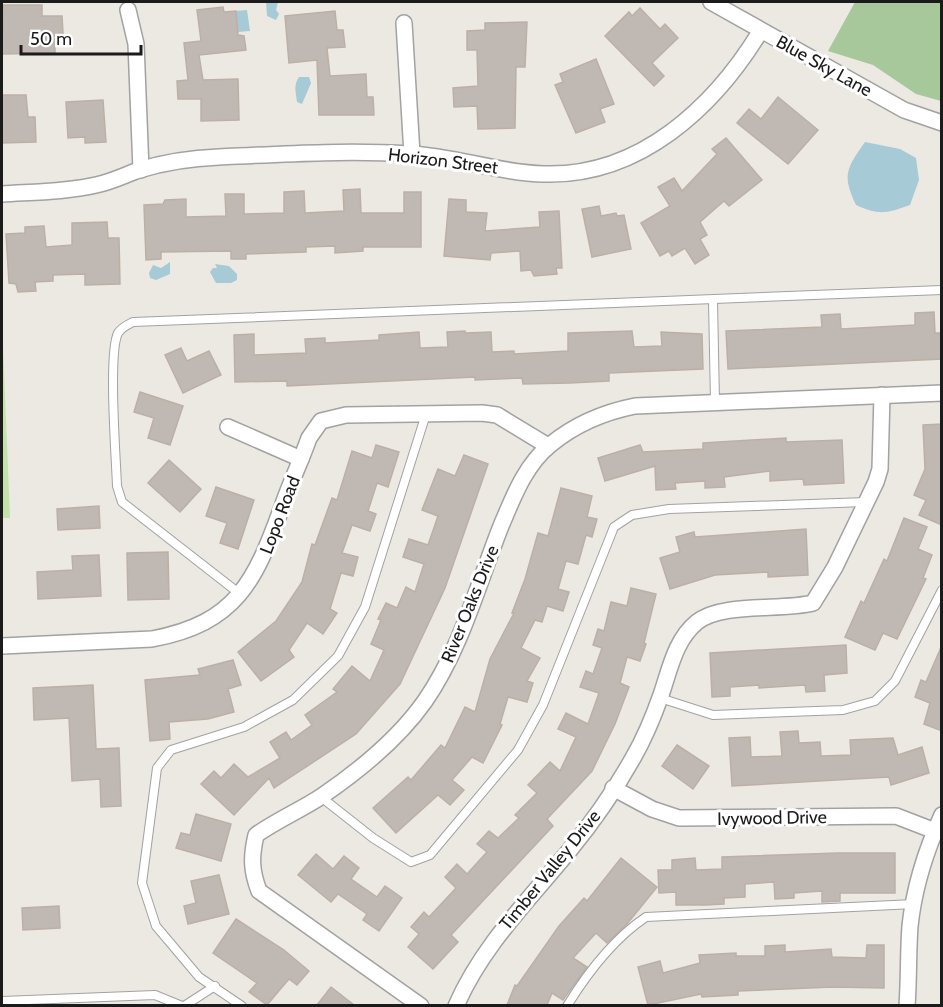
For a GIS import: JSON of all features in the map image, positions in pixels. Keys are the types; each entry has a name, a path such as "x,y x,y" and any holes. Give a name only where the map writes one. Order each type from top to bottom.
{"street":[{"name":"Blue Sky Lane","path":"711,2 760,32 904,110 942,123"},
{"path":"128,10 136,44 141,170"},
{"path":"404,23 412,154"},
{"name":"Horizon Street","path":"2,194 97,185 177,161 216,157 412,154 543,174 578,172 611,164 655,144 677,129 714,95 743,61 760,32"},
{"name":"River Oaks Drive","path":"421,1005 259,891 251,860 256,835 271,824 321,797 400,732 425,700 449,661 514,496 531,465 548,446 597,416 636,406 942,393"},
{"name":"Timber Valley Drive","path":"456,1005 467,981 508,920 569,851 634,757 660,698 675,652 698,621 717,612 797,608 813,603 868,502 880,469 882,394"},
{"name":"Lopo Road","path":"2,646 152,639 172,636 216,616 240,594 262,562 309,438 321,421 346,415 497,415 548,446"},
{"path":"228,428 301,459"},
{"name":"Ivywood Drive","path":"613,788 652,809 679,819 896,816 935,831"},
{"path":"907,1005 910,926 914,904 919,878 942,815"}],"lane":[{"path":"240,594 122,502 117,486 113,357 118,334 123,327 133,322 713,301 942,290"},
{"path":"713,301 715,402"},
{"path":"242,1005 199,977 156,926 142,883 157,768 171,750 244,727 293,700 338,656 365,607 426,414"},
{"path":"321,797 395,853 411,862 430,855 518,750 543,705 614,527 632,515 669,509 868,502"},
{"path":"660,698 713,715 843,710 874,701 894,681 942,590"},
{"path":"567,1005 580,984 620,938 646,917 914,904"},
{"path":"2,1001 155,995 183,1005 215,986"}],"green space":[{"path":"855,2 941,2 941,101 916,94 873,65 828,51"},
{"path":"2,321 10,518 2,518"}],"water":[{"path":"266,2 278,2 276,10 279,14 276,20 267,16"},
{"path":"247,10 250,31 238,32 236,11"},
{"path":"299,77 309,77 311,83 302,104 297,102 296,83"},
{"path":"865,142 900,149 916,158 919,180 910,205 878,212 856,205 849,186 848,172"},
{"path":"170,262 170,274 156,280 150,278 149,273 153,265 161,268"},
{"path":"215,264 229,266 237,274 237,280 231,283 216,283 210,272 213,268 217,268"}],"building":[{"path":"3,5 42,5 42,16 62,16 63,33 55,34 55,53 2,54"},
{"path":"223,7 224,12 236,11 238,35 244,36 246,50 199,55 203,80 238,79 239,120 201,121 201,99 178,99 177,81 188,80 184,43 201,41 197,10"},
{"path":"640,8 660,29 665,24 678,38 652,63 664,76 654,86 605,36 629,12 632,16"},
{"path":"335,11 337,30 343,30 345,47 327,48 330,76 366,74 367,97 373,97 374,115 319,115 317,60 289,63 285,16"},
{"path":"527,22 525,67 516,67 515,128 478,129 477,106 454,107 453,88 478,86 477,50 467,50 467,31 485,30 485,23"},
{"path":"596,59 614,104 600,109 605,122 576,133 555,85 563,82 560,74"},
{"path":"2,95 26,95 28,117 35,117 36,142 2,143"},
{"path":"778,97 818,130 788,164 737,123 749,109 761,119"},
{"path":"103,100 106,142 85,143 85,137 68,138 66,102"},
{"path":"726,138 762,180 729,206 724,201 700,222 707,235 700,239 709,255 695,264 685,248 672,256 669,251 660,256 641,223 670,206 658,187 674,178 682,191 717,154 712,149"},
{"path":"360,189 361,213 404,213 404,192 421,192 421,247 363,247 363,251 335,253 335,246 306,247 306,252 246,254 246,259 231,259 231,251 161,252 161,259 146,260 144,205 163,204 165,200 186,199 186,217 226,216 225,194 244,194 244,214 284,213 284,192 304,191 305,213 344,211 343,190"},
{"path":"449,199 466,200 466,212 487,213 485,231 540,227 539,212 559,211 562,268 556,268 557,274 534,276 531,270 521,271 520,251 491,253 490,260 444,256"},
{"path":"599,206 601,216 616,213 617,216 624,215 631,249 592,257 582,209"},
{"path":"107,222 108,238 119,238 120,284 85,285 85,274 53,275 53,281 35,282 36,291 18,292 16,284 9,283 6,234 25,233 25,227 44,226 46,247 72,245 72,223"},
{"path":"934,312 935,333 942,333 942,359 728,369 726,331 822,327 821,315 840,314 841,329 915,325 915,313"},
{"path":"465,331 465,333 491,332 492,352 514,351 514,354 568,351 568,333 632,331 634,347 662,346 661,332 702,334 703,369 609,373 609,381 570,383 523,384 522,378 475,380 475,377 287,386 287,381 235,382 234,335 254,334 254,355 306,353 305,339 325,338 325,343 379,340 379,335 419,332 420,348 448,347 447,332"},
{"path":"181,348 187,361 209,351 221,375 183,393 165,355"},
{"path":"140,392 183,406 170,445 148,438 154,418 134,412"},
{"path":"942,424 942,525 919,515 926,500 914,495 925,469 923,425"},
{"path":"786,438 786,442 842,440 844,483 804,485 803,479 770,481 770,471 724,477 725,487 705,488 705,481 675,483 676,489 656,490 655,466 605,481 598,458 640,445 643,452 703,449 703,443"},
{"path":"376,445 399,452 388,487 377,483 368,511 376,514 370,531 352,525 342,553 358,557 353,576 341,573 330,609 337,613 323,634 307,623 289,650 294,657 261,681 238,652 276,621 302,582 312,544 315,545 332,498 337,500 352,451 372,458"},
{"path":"464,455 488,464 445,588 400,684 356,734 274,788 269,778 234,815 201,784 214,771 221,778 234,764 248,777 280,758 270,742 286,732 291,740 312,725 305,715 337,692 333,689 352,666 370,681 384,650 371,644 381,620 378,619 386,603 397,608 406,587 415,592 424,564 403,557 409,539 428,545 438,516 422,510 438,469 455,476"},
{"path":"169,460 201,489 180,512 148,483"},
{"path":"216,487 254,500 238,549 220,543 227,523 206,516"},
{"path":"561,488 592,496 587,517 597,519 592,537 586,535 578,564 566,561 558,589 569,592 563,611 547,606 542,622 535,620 521,648 540,658 527,681 533,683 527,702 508,697 500,724 502,725 483,763 472,757 452,780 464,790 450,805 438,795 396,833 373,808 408,777 411,780 441,745 445,748 465,707 475,712 490,659 514,613 512,613 525,579 538,533 548,536"},
{"path":"99,506 100,528 58,530 57,509"},
{"path":"904,518 927,527 918,549 932,555 923,578 926,579 897,639 883,633 875,650 845,637 884,559 887,561"},
{"path":"806,529 808,575 768,577 768,572 715,575 670,589 660,558 680,552 676,537 694,532 695,537"},
{"path":"168,552 169,599 128,600 127,553"},
{"path":"99,555 101,596 38,599 37,572 73,570 72,556"},
{"path":"631,588 656,594 644,643 646,644 640,661 627,657 620,683 629,687 615,724 592,771 547,819 553,826 451,935 458,942 433,969 408,947 419,934 411,927 424,912 429,917 456,888 445,877 457,864 467,874 487,852 477,844 489,831 498,838 519,818 515,815 537,793 528,785 550,762 560,771 576,737 558,729 566,713 588,724 599,693 580,687 586,671 593,674 602,648 593,645 598,629 604,631 611,602 627,606"},
{"path":"846,645 847,673 824,675 825,691 806,692 805,685 759,688 759,685 730,687 730,696 712,697 710,653"},
{"path":"942,645 942,731 924,724 930,703 915,697 921,680 926,682"},
{"path":"233,660 241,685 228,689 234,712 208,719 169,722 170,739 150,741 145,680 200,675 198,669"},
{"path":"93,685 96,749 119,748 121,806 101,807 100,779 72,781 69,718 34,720 33,688"},
{"path":"798,731 799,743 820,742 821,756 851,755 850,740 893,738 898,755 922,747 929,773 891,785 889,777 732,786 729,738 750,737 751,757 782,756 780,732"},
{"path":"677,745 709,766 693,789 662,766"},
{"path":"196,814 231,824 221,861 176,848 181,833 190,835"},
{"path":"895,853 895,893 840,893 840,901 822,902 822,891 794,893 794,898 775,899 774,882 745,884 745,897 724,898 724,904 676,905 676,892 659,893 658,870 672,870 672,860 695,858 696,870 722,869 722,857"},
{"path":"316,854 333,869 344,856 359,868 351,879 377,897 385,886 402,898 379,931 363,920 367,914 338,894 331,902 298,875"},
{"path":"621,858 657,887 627,924 607,943 596,933 573,958 587,967 563,1000 552,993 547,1005 507,1005 515,985 517,986 559,926 584,898 587,901"},
{"path":"219,875 229,914 188,924 184,906 196,903 191,881"},
{"path":"59,906 60,928 23,930 22,908"},
{"path":"236,919 284,950 309,971 297,985 289,979 267,1005 249,992 257,983 213,953"},
{"path":"785,945 785,952 831,949 832,957 866,958 867,945 884,945 884,988 833,987 738,991 738,995 702,997 701,994 648,1005 638,967 660,961 663,973 700,963 699,955 736,953 736,956 765,956 765,946"},
{"path":"331,987 354,1005 317,1005"}]}
